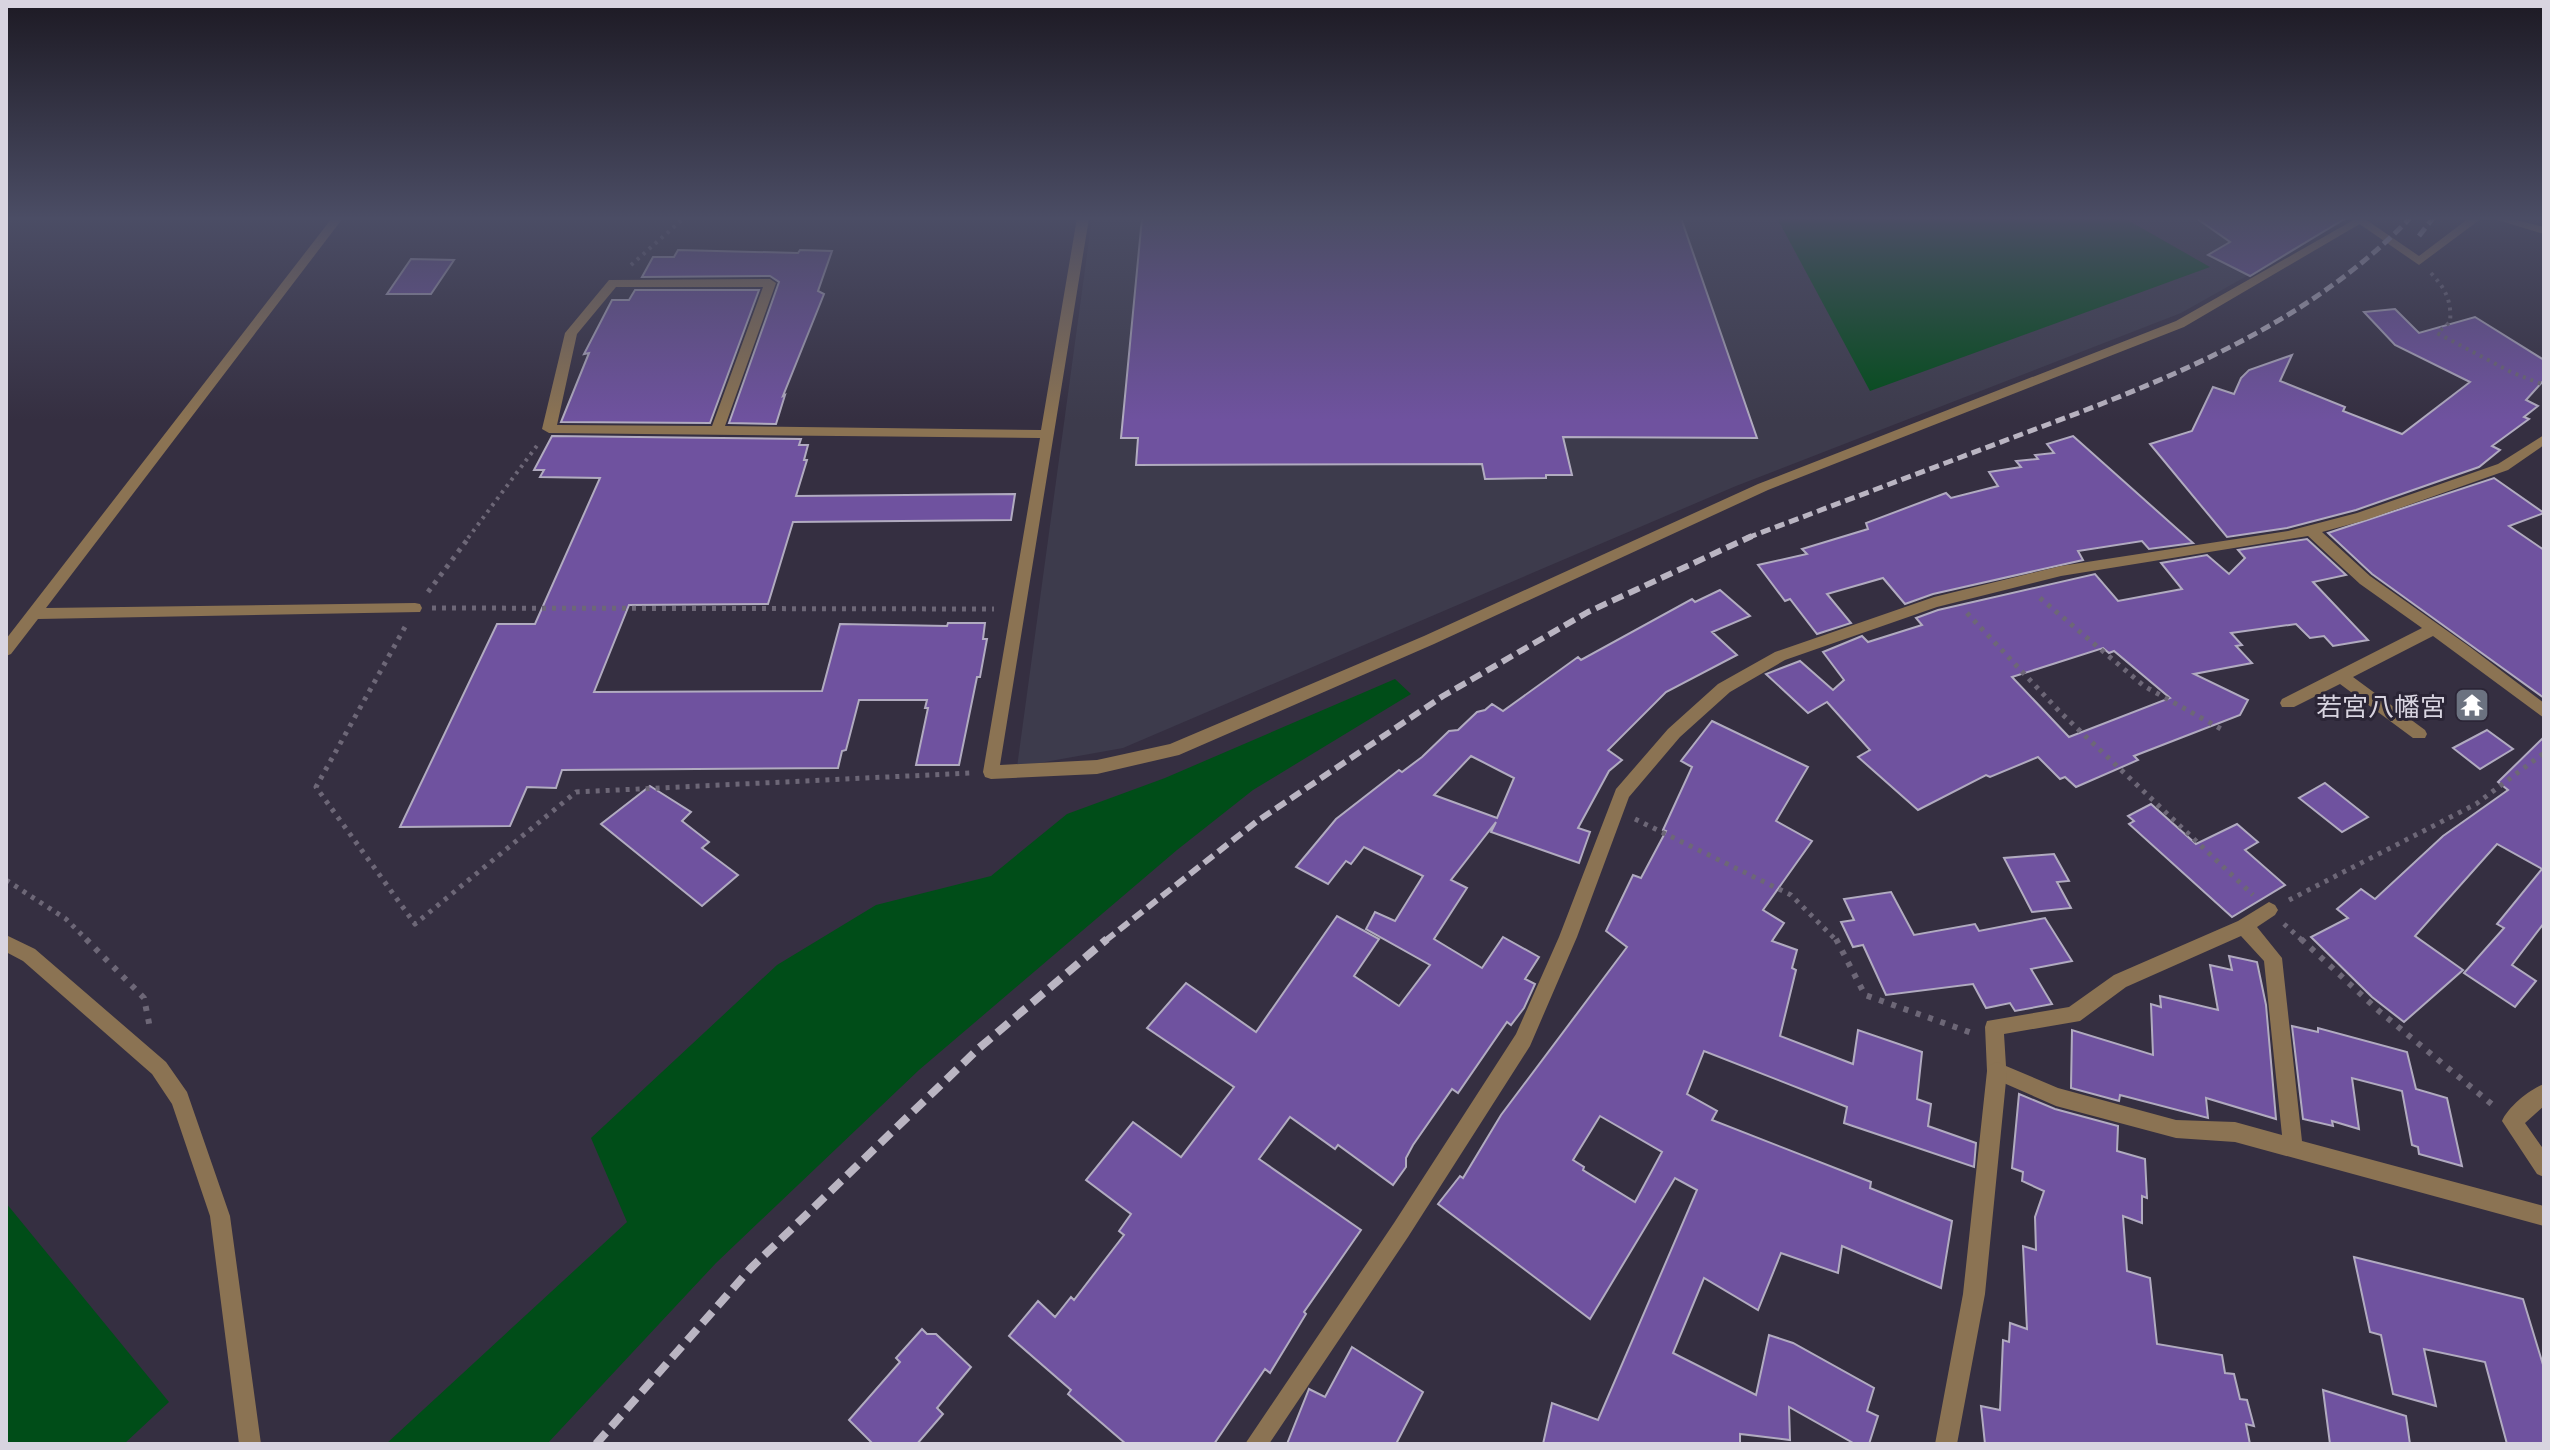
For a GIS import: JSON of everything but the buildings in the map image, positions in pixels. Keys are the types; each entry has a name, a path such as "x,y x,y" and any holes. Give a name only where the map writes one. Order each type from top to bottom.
{"street":[{"path":"6,650 285,286"},
{"path":"611,286 571,333 549,429 1047,434"},
{"path":"717,430 769,286"},
{"path":"1072,286 991,772 1097,767 1173,750 1429,640 1763,487 2180,324 2247,286"},
{"path":"1256,1444 1401,1230 1523,1040 1568,937 1622,794 1674,733 1724,688 1780,656 1953,598 2061,571 2186,553 2311,530 2361,517 2503,467 2544,439"},
{"path":"2311,530 2365,580 2544,712"},
{"path":"34,614 415,608"},
{"path":"2288,703 2434,629"},
{"path":"2341,676 2419,734"},
{"path":"1946,1444 1974,1294 1997,1071 1994,1027 2073,1015 2120,981 2244,926 2269,910"},
{"path":"2244,926 2273,958 2293,1147"},
{"path":"6,943 29,955 159,1068 180,1099 220,1216 250,1444"},
{"path":"1997,1071 2056,1097 2176,1129 2235,1132 2544,1216"},
{"path":"2544,1093 2512,1121 2544,1167"}],"path":[{"path":"2444,286 2450,299 2450,322 2437,333 2511,372 2544,385"},
{"path":"549,429 415,608 316,787 415,924 576,792 991,772"},
{"path":"2022,581 2106,657 2144,686 2223,730"},
{"path":"1953,598 2060,712 2269,910 2379,1011 2512,1121"},
{"path":"415,608 1019,609"},
{"path":"2269,910 2476,804 2544,753"},
{"path":"1616,809 1791,895 1834,935 1865,995 1975,1034 1997,1071"},
{"path":"6,880 66,919 144,998 159,1068"}],"shaded area":[{"path":"1083,286 2230,286 2181,313 1736,486 1123,748 1017,767"}],"green space":[{"path":"1813,286 2159,286 1870,391"},
{"path":"1395,679 1411,694 1253,790 1177,850 919,1070 716,1263 547,1444 386,1444 627,1222 591,1138 777,965 876,905 991,876 1067,814 1165,778"},
{"path":"6,1203 169,1402 124,1444 6,1444"}],"railway":[{"path":"1751,537 2171,375 2274,323 2332,286"},
{"path":"1105,941 1256,822 1443,696 1588,612 1751,537"},
{"path":"596,1444 751,1268 978,1049 1107,939"}],"place":[{"name":"若宮八幡宮","path":"2472,705"}]}
